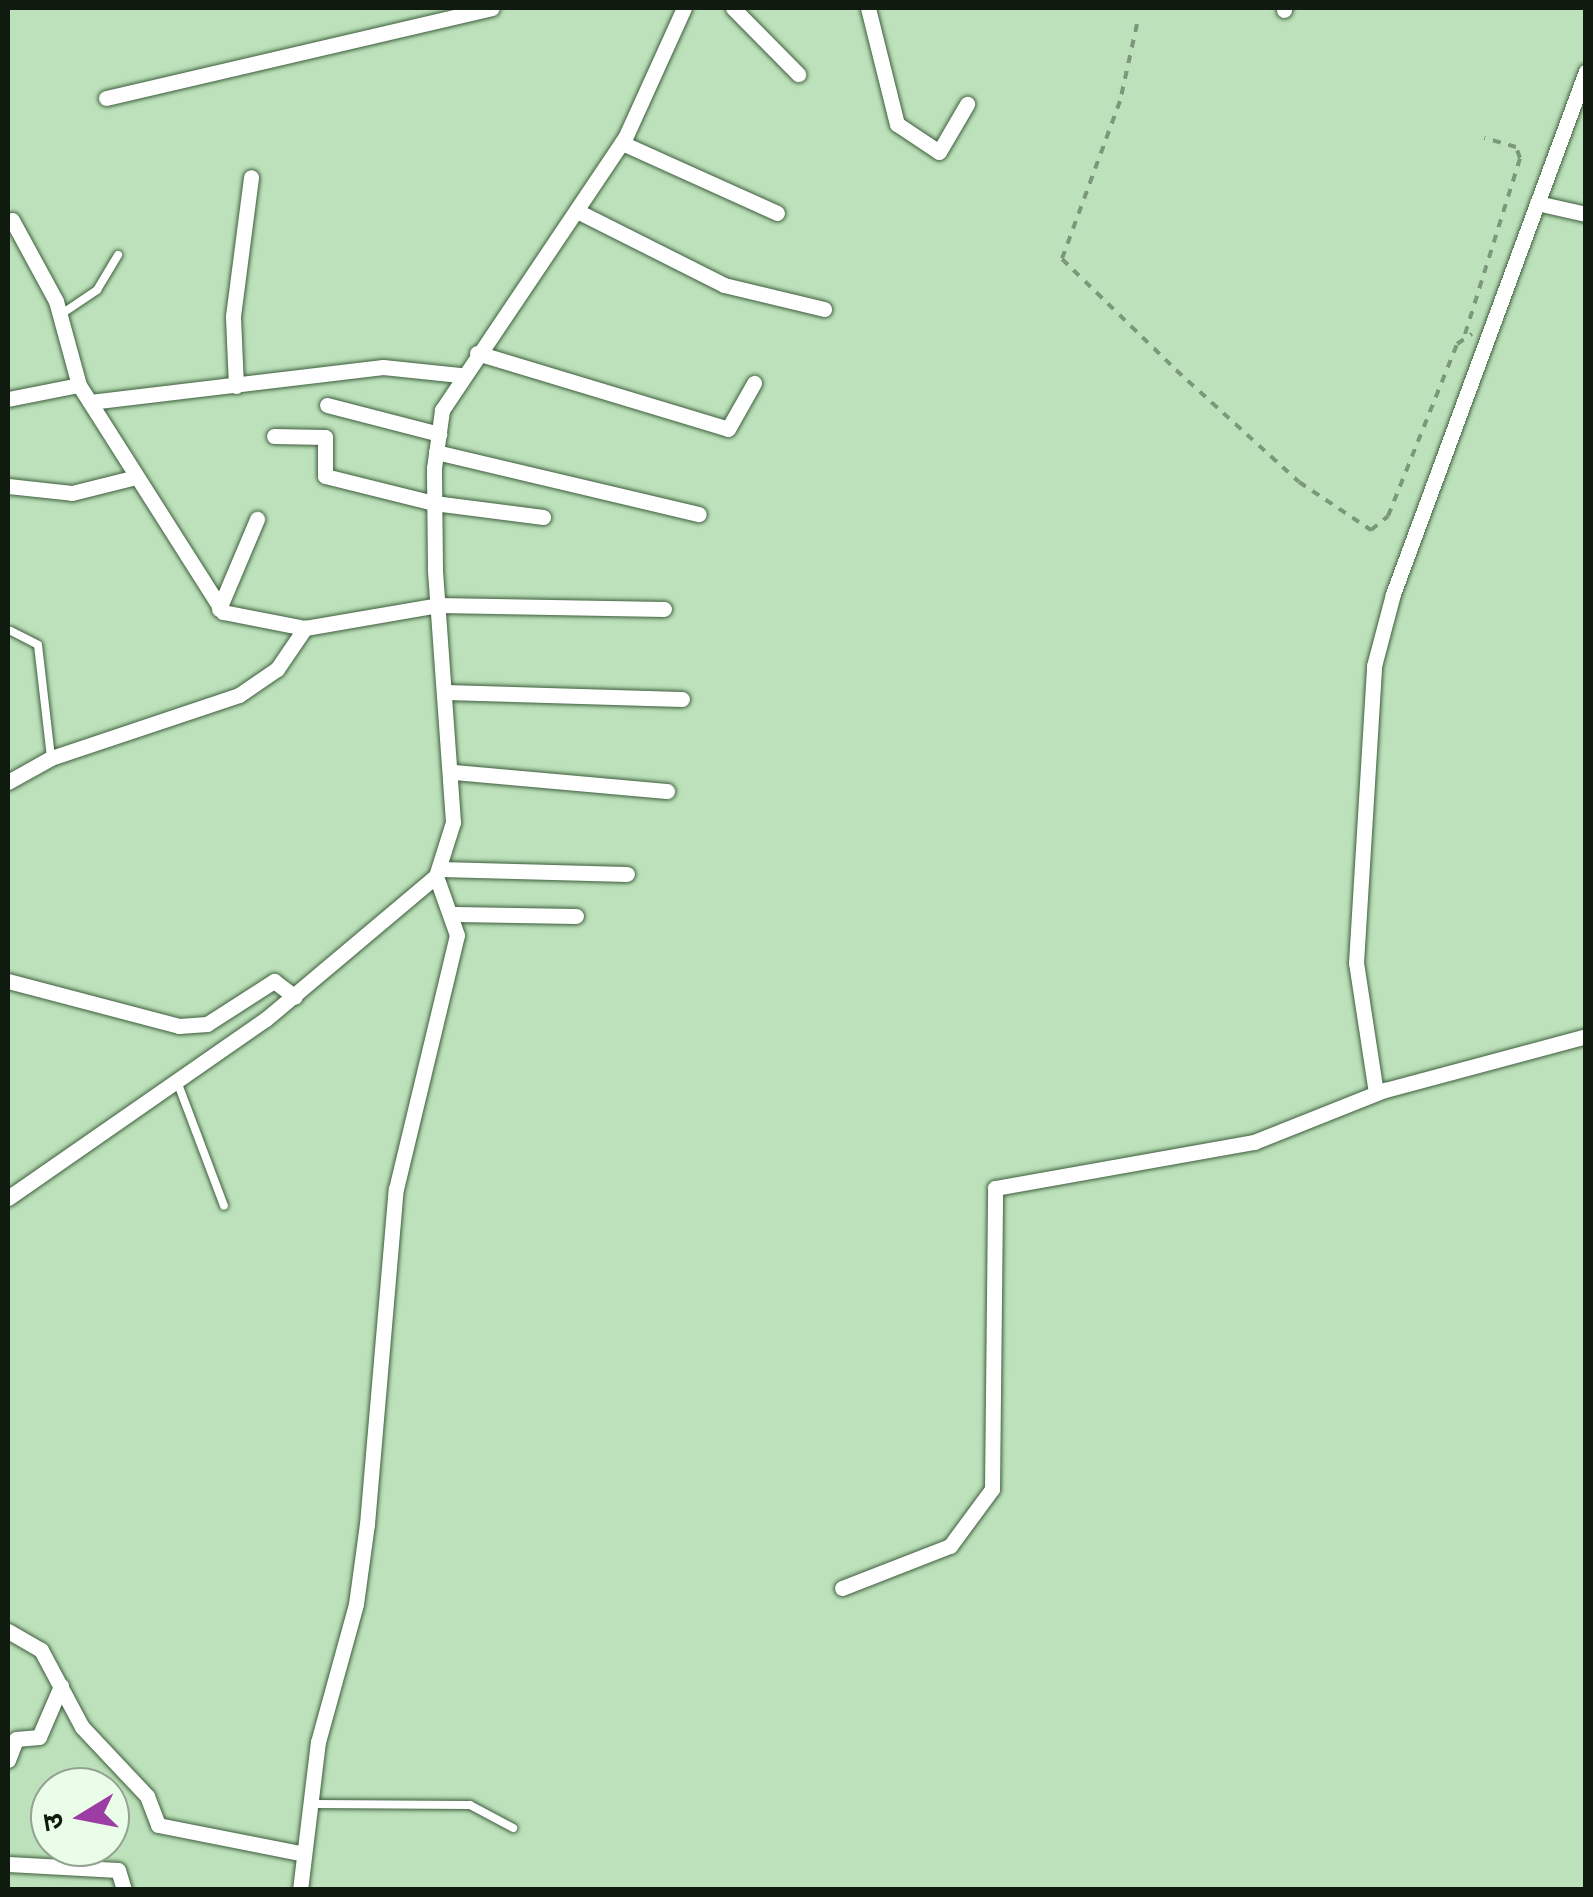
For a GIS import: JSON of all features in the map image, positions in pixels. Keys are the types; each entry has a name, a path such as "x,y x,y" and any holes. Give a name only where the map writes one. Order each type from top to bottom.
{"street":[{"path":"106,98 492,8"},
{"path":"8,1198 178,1084 295,997 438,873 452,840 453,772 438,605 434,503 439,434 460,375 579,212 622,143 684,8"},
{"path":"733,8 798,74"},
{"path":"868,8 897,124 939,152 967,104"},
{"path":"1376,1093 1356,962 1374,666 1393,594 1490,342 1586,71"},
{"path":"622,143 776,214"},
{"path":"236,386 238,255 251,177"},
{"path":"1537,203 1586,214"},
{"path":"579,212 724,285 824,309"},
{"path":"12,220 60,315 79,385 219,609 304,628 438,605 664,609"},
{"path":"476,353 723,428 737,424 754,383"},
{"path":"90,402 384,367 460,375"},
{"path":"8,399 79,385"},
{"path":"327,406 439,434"},
{"path":"274,436 325,436 323,476 434,503 543,517"},
{"path":"436,452 699,514"},
{"path":"8,486 72,493 136,477"},
{"path":"219,609 257,519"},
{"path":"8,782 51,758 239,695 277,669 304,628"},
{"path":"444,692 682,699"},
{"path":"453,772 668,790"},
{"path":"438,873 628,874"},
{"path":"300,1890 299,1853 316,1804 318,1742 356,1604 372,1489 396,1189 454,949 455,914 438,873"},
{"path":"455,914 576,916"},
{"path":"8,981 179,1026 207,1024 274,981 295,997"},
{"path":"842,1588 950,1546 992,1489 994,1188 1254,1142 1376,1093 1586,1036"},
{"path":"8,1631 42,1650 82,1727 147,1796 162,1828 299,1853"},
{"path":"8,1760 16,1739 39,1737 61,1686"},
{"path":"8,1864 118,1870 124,1890"}],"lane":[{"path":"60,315 98,290 118,255"},
{"path":"11,631 38,644 51,758"},
{"path":"178,1084 224,1206"},
{"path":"316,1804 470,1804 512,1828"}],"path":[{"path":"1137,24 1065,266 1299,482 1366,530 1388,516 1464,334 1520,158 1516,148 1484,138"},
{"path":"1464,334 1490,342"}]}
